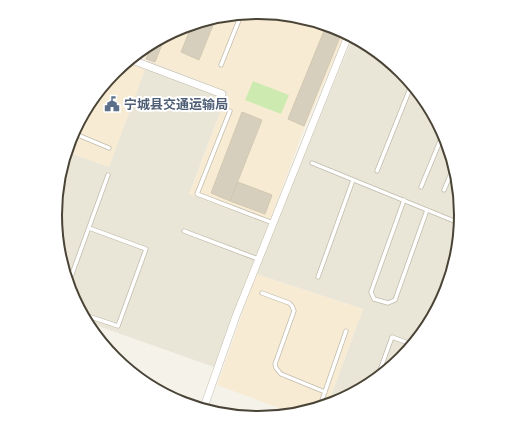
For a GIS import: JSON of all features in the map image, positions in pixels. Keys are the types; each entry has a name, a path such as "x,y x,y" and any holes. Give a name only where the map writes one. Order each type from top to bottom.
{"street":[{"path":"205,404 258,259 346,40"},
{"path":"136,62 222,94"}],"lane":[{"path":"221,65 239,20"},
{"path":"377,171 409,91"},
{"path":"230,111 197,194 273,223"},
{"path":"78,135 109,148"},
{"path":"421,187 440,142"},
{"path":"312,163 454,221"},
{"path":"71,276 108,175"},
{"path":"444,190 450,176"},
{"path":"318,277 353,180"},
{"path":"404,200 371,292 374,299 388,304 395,300 427,210"},
{"path":"89,228 146,249 118,326 90,317"},
{"path":"184,231 258,259"},
{"path":"262,293 289,303 294,311 275,364 276,368 281,374 325,392"},
{"path":"322,401 346,331"},
{"path":"381,367 392,337 406,342"}],"shaded area":[{"path":"245,19 270,19 296,23 321,29 343,39 302,134 269,224 189,194 228,92 144,59 146,54 160,45 194,29"},
{"path":"351,42 377,60 396,76 420,106 439,140 450,177 454,215 450,253 439,290 420,324 396,354 366,378 331,397 363,309 256,274"},
{"path":"148,60 228,92 189,194 269,224 214,367 96,325 82,302 76,290 68,266 63,241 62,202 65,177 71,154 109,167"},
{"name":"宁城县交通运输局","path":"134,64 146,67 109,167 71,154 76,140 95,106 119,76"},
{"path":"256,274 363,309 331,397 321,401 282,409 217,385"}],"green space":[{"path":"253,81 289,95 281,114 245,100"}],"building":[{"path":"213,24 199,60 181,52 190,31"},
{"path":"324,30 340,37 304,126 288,119"},
{"path":"162,44 155,62 146,59 149,52"},
{"path":"242,112 262,120 230,201 211,193"},
{"path":"238,182 272,195 265,214 230,201"}],"place":[{"name":"宁城县交通运输局","path":"112,104"}]}
